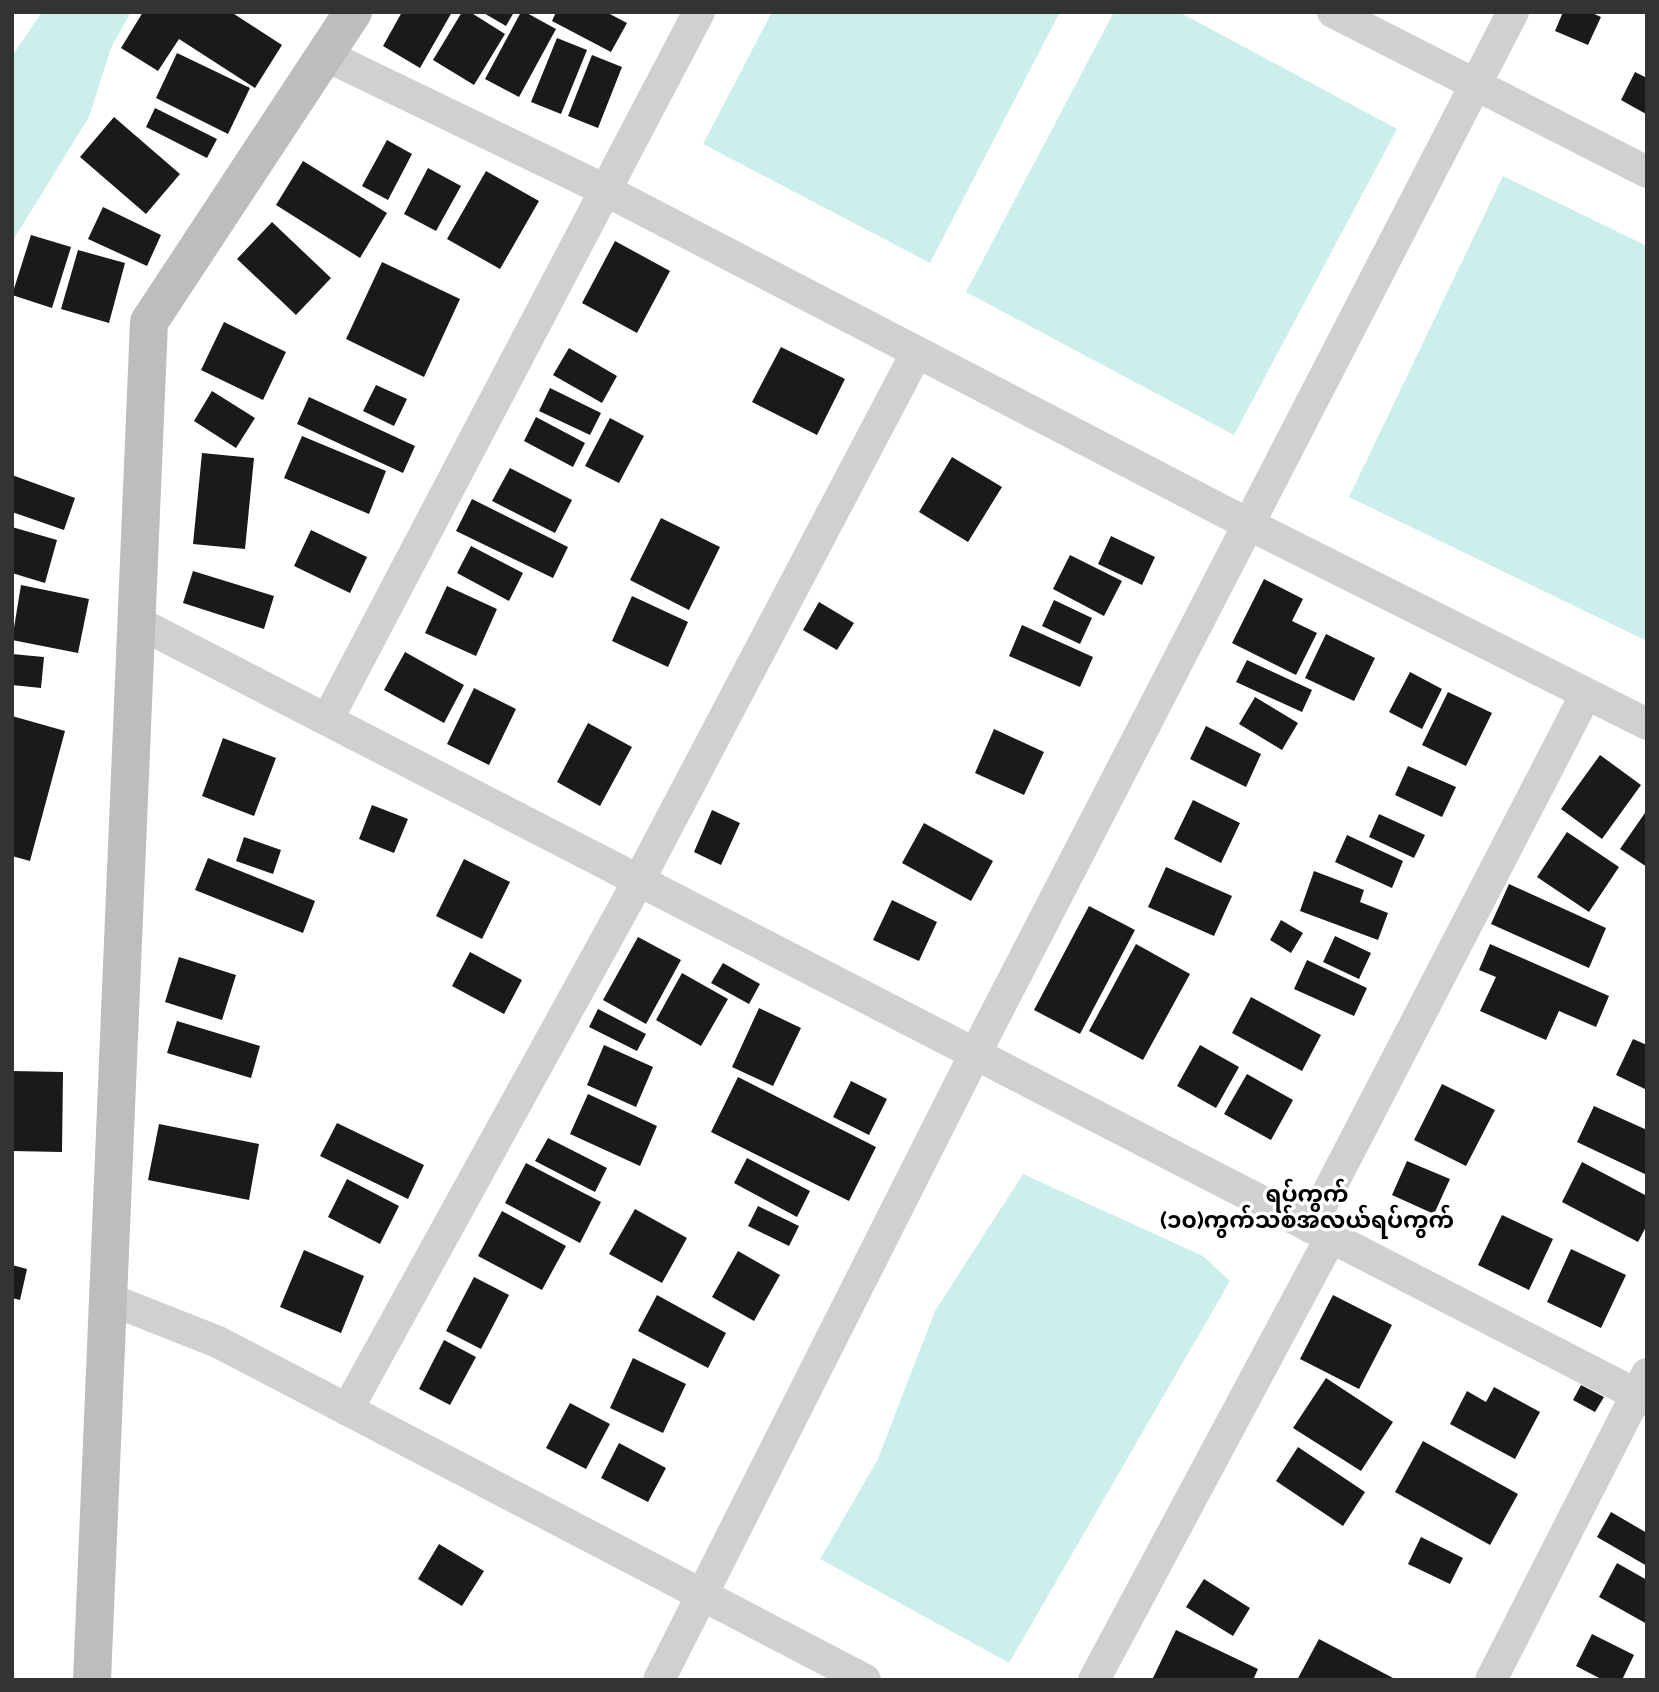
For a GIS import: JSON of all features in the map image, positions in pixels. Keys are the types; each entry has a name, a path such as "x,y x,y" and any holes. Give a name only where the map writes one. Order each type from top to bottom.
{"street":[{"path":"92,1680 149,321 353,12"},
{"path":"327,720 699,12"},
{"path":"1333,12 1647,172"},
{"path":"659,1680 975,1054 1513,12"},
{"path":"325,55 605,190 1248,524 1647,724"},
{"path":"347,1410 639,880 917,352"},
{"path":"137,622 1320,1232 1643,1390 1491,1680"},
{"path":"1094,1680 1587,694"},
{"path":"109,1299 218,1342 865,1680"}],"water":[{"path":"42,12 131,12 111,48 89,117 12,242 12,56"},
{"path":"772,12 1060,12 930,263 703,144"},
{"path":"1114,12 1179,12 1397,129 1234,435 966,292"},
{"path":"1503,176 1647,246 1647,641 1349,497"},
{"path":"1023,1174 1203,1256 1230,1281 1009,1663 820,1559 877,1461 935,1311"}],"building":[{"path":"143,12 231,12 282,45 255,88 179,39 158,71 121,48"},
{"path":"402,12 452,12 420,68 383,46"},
{"path":"462,12 470,12 505,34 474,85 433,60"},
{"path":"482,12 514,12 506,26"},
{"path":"521,12 556,29 519,97 485,79"},
{"path":"556,12 606,12 627,23 611,52 552,21"},
{"path":"1563,12 1590,12 1601,17 1588,45 1555,31"},
{"path":"557,38 587,50 561,114 531,102"},
{"path":"177,53 250,88 228,134 156,98"},
{"path":"592,55 622,67 598,128 568,116"},
{"path":"1635,72 1647,78 1646,114 1621,100"},
{"path":"155,108 217,139 207,158 146,127"},
{"path":"114,117 180,174 146,214 80,157"},
{"path":"387,140 412,154 388,200 362,186"},
{"path":"303,161 387,213 360,258 276,205"},
{"path":"428,168 461,186 436,231 404,214"},
{"path":"486,171 539,201 500,269 447,239"},
{"path":"103,207 161,235 147,266 88,239"},
{"path":"272,222 331,278 296,315 237,259"},
{"path":"31,235 71,247 52,308 12,295"},
{"path":"615,241 670,271 637,333 582,303"},
{"path":"78,250 125,263 109,323 61,309"},
{"path":"382,262 460,299 424,377 346,339"},
{"path":"224,322 286,352 263,400 201,370"},
{"path":"781,347 845,379 817,435 752,402"},
{"path":"569,348 617,376 602,403 553,375"},
{"path":"376,385 407,399 394,426 363,411"},
{"path":"550,388 601,413 590,435 539,411"},
{"path":"212,391 255,418 236,448 194,421"},
{"path":"309,397 415,446 403,473 297,424"},
{"path":"536,417 585,443 573,467 524,441"},
{"path":"610,418 644,436 619,483 585,466"},
{"path":"302,436 386,471 369,514 284,478"},
{"path":"202,453 254,458 245,549 193,544"},
{"path":"952,457 1002,487 968,542 919,512"},
{"path":"510,468 572,500 555,533 492,501"},
{"path":"12,475 75,498 64,530 12,512"},
{"path":"472,499 568,547 553,578 456,531"},
{"path":"661,518 720,547 689,610 630,580"},
{"path":"12,527 57,540 45,583 12,573"},
{"path":"311,530 367,557 350,593 294,566"},
{"path":"1111,536 1155,557 1142,585 1098,564"},
{"path":"471,546 523,573 509,601 457,573"},
{"path":"1070,555 1122,581 1104,616 1053,589"},
{"path":"193,571 274,596 264,629 183,603"},
{"path":"1264,579 1303,599 1292,621 1317,633 1296,675 1232,643"},
{"path":"21,585 89,599 78,653 12,640"},
{"path":"447,586 497,609 476,656 425,633"},
{"path":"632,596 688,622 668,667 612,641"},
{"path":"1054,600 1092,618 1080,644 1042,626"},
{"path":"819,602 854,623 837,650 803,630"},
{"path":"1022,625 1093,657 1080,687 1009,656"},
{"path":"1326,634 1375,658 1354,701 1305,678"},
{"path":"405,652 464,685 444,723 384,690"},
{"path":"12,654 44,657 41,688 12,685"},
{"path":"1247,660 1312,690 1302,712 1236,682"},
{"path":"1410,672 1442,689 1422,729 1389,712"},
{"path":"474,688 516,709 489,765 447,744"},
{"path":"1448,692 1492,713 1466,766 1422,745"},
{"path":"1255,697 1298,723 1282,750 1239,724"},
{"path":"12,716 65,731 30,861 12,856"},
{"path":"588,723 632,747 600,806 557,782"},
{"path":"1206,726 1261,754 1246,787 1190,759"},
{"path":"994,729 1044,752 1024,795 975,773"},
{"path":"223,738 276,758 254,816 202,796"},
{"path":"1600,755 1641,785 1602,839 1561,809"},
{"path":"1408,766 1456,787 1442,817 1395,795"},
{"path":"1193,800 1240,823 1221,863 1174,839"},
{"path":"372,805 408,819 394,853 359,839"},
{"path":"712,810 740,823 721,865 694,852"},
{"path":"1647,810 1647,867 1620,849"},
{"path":"1379,814 1425,835 1414,858 1369,837"},
{"path":"924,823 993,861 971,901 902,863"},
{"path":"1567,832 1619,867 1589,912 1537,877"},
{"path":"1347,835 1403,861 1392,888 1335,862"},
{"path":"244,837 281,850 273,874 236,861"},
{"path":"208,858 315,901 303,933 195,890"},
{"path":"464,859 510,882 482,939 436,916"},
{"path":"1166,867 1232,896 1214,936 1148,907"},
{"path":"1314,871 1364,890 1360,902 1388,913 1378,940 1300,911"},
{"path":"1509,884 1606,928 1589,968 1491,924"},
{"path":"892,900 937,922 919,961 873,940"},
{"path":"1089,906 1135,930 1080,1034 1034,1010"},
{"path":"1281,920 1303,933 1291,953 1270,940"},
{"path":"1335,936 1371,953 1359,979 1323,962"},
{"path":"638,937 681,960 646,1024 603,1000"},
{"path":"1136,944 1190,974 1143,1060 1089,1031"},
{"path":"1490,944 1609,996 1596,1027 1559,1011 1546,1040 1480,1011 1496,977 1479,970"},
{"path":"470,952 522,980 504,1014 452,986"},
{"path":"179,957 236,975 222,1020 165,1002"},
{"path":"1307,960 1367,988 1354,1016 1294,989"},
{"path":"723,963 760,984 749,1004 711,983"},
{"path":"682,973 728,999 701,1046 656,1020"},
{"path":"1251,997 1321,1035 1302,1071 1232,1033"},
{"path":"759,1008 801,1028 773,1086 732,1067"},
{"path":"598,1009 646,1034 637,1051 589,1027"},
{"path":"177,1021 260,1046 251,1078 167,1053"},
{"path":"1633,1039 1647,1045 1647,1090 1616,1075"},
{"path":"604,1045 653,1067 636,1107 587,1085"},
{"path":"1200,1045 1239,1067 1216,1108 1177,1086"},
{"path":"12,1071 63,1072 62,1152 12,1151"},
{"path":"1247,1074 1293,1100 1271,1140 1224,1114"},
{"path":"738,1077 876,1147 849,1201 711,1132"},
{"path":"851,1081 887,1099 869,1135 833,1117"},
{"path":"1442,1084 1495,1110 1466,1166 1414,1140"},
{"path":"588,1094 657,1126 640,1166 570,1134"},
{"path":"1594,1106 1647,1130 1647,1175 1577,1142"},
{"path":"337,1123 424,1165 408,1199 320,1156"},
{"path":"159,1124 259,1144 249,1200 148,1180"},
{"path":"548,1138 607,1168 595,1192 535,1161"},
{"path":"747,1158 810,1191 797,1217 734,1183"},
{"path":"1407,1161 1450,1179 1434,1214 1392,1195"},
{"path":"1582,1162 1647,1196 1647,1225 1638,1242 1562,1202"},
{"path":"526,1163 601,1202 580,1243 505,1203"},
{"path":"347,1179 399,1206 380,1244 328,1217"},
{"path":"758,1206 799,1226 789,1246 748,1226"},
{"path":"635,1209 687,1238 662,1283 609,1254"},
{"path":"502,1211 566,1246 542,1290 478,1256"},
{"path":"1502,1215 1553,1239 1529,1290 1478,1265"},
{"path":"1571,1249 1626,1275 1601,1328 1547,1302"},
{"path":"304,1250 364,1276 341,1333 280,1307"},
{"path":"738,1251 780,1275 754,1321 712,1297"},
{"path":"12,1265 27,1269 20,1300 12,1298"},
{"path":"474,1277 509,1295 481,1349 446,1331"},
{"path":"657,1295 726,1333 708,1368 638,1331"},
{"path":"1333,1295 1392,1325 1359,1389 1300,1359"},
{"path":"444,1340 476,1357 450,1405 419,1389"},
{"path":"633,1358 686,1384 663,1433 610,1408"},
{"path":"1326,1378 1393,1422 1361,1471 1293,1428"},
{"path":"1581,1385 1604,1397 1595,1412 1573,1400"},
{"path":"1494,1387 1540,1412 1515,1459 1450,1424 1467,1391 1486,1402"},
{"path":"570,1403 610,1424 586,1469 546,1448"},
{"path":"1423,1441 1518,1494 1490,1545 1395,1492"},
{"path":"619,1443 666,1468 648,1502 601,1478"},
{"path":"1298,1447 1365,1492 1343,1526 1276,1481"},
{"path":"1611,1512 1647,1533 1647,1566 1597,1537"},
{"path":"1421,1537 1463,1558 1450,1584 1408,1564"},
{"path":"439,1544 484,1571 462,1606 418,1579"},
{"path":"1617,1563 1647,1580 1647,1624 1599,1597"},
{"path":"1204,1579 1250,1608 1233,1636 1186,1607"},
{"path":"1176,1630 1258,1669 1253,1680 1152,1680"},
{"path":"1592,1634 1634,1655 1622,1680 1603,1680 1576,1666"},
{"path":"1319,1639 1393,1678 1392,1680 1297,1680"}],"district":[{"name":"ရပ်ကွက် (၁၀)ကွက်သစ်အလယ်ရပ်ကွက်","path":"1307,1208"}]}
